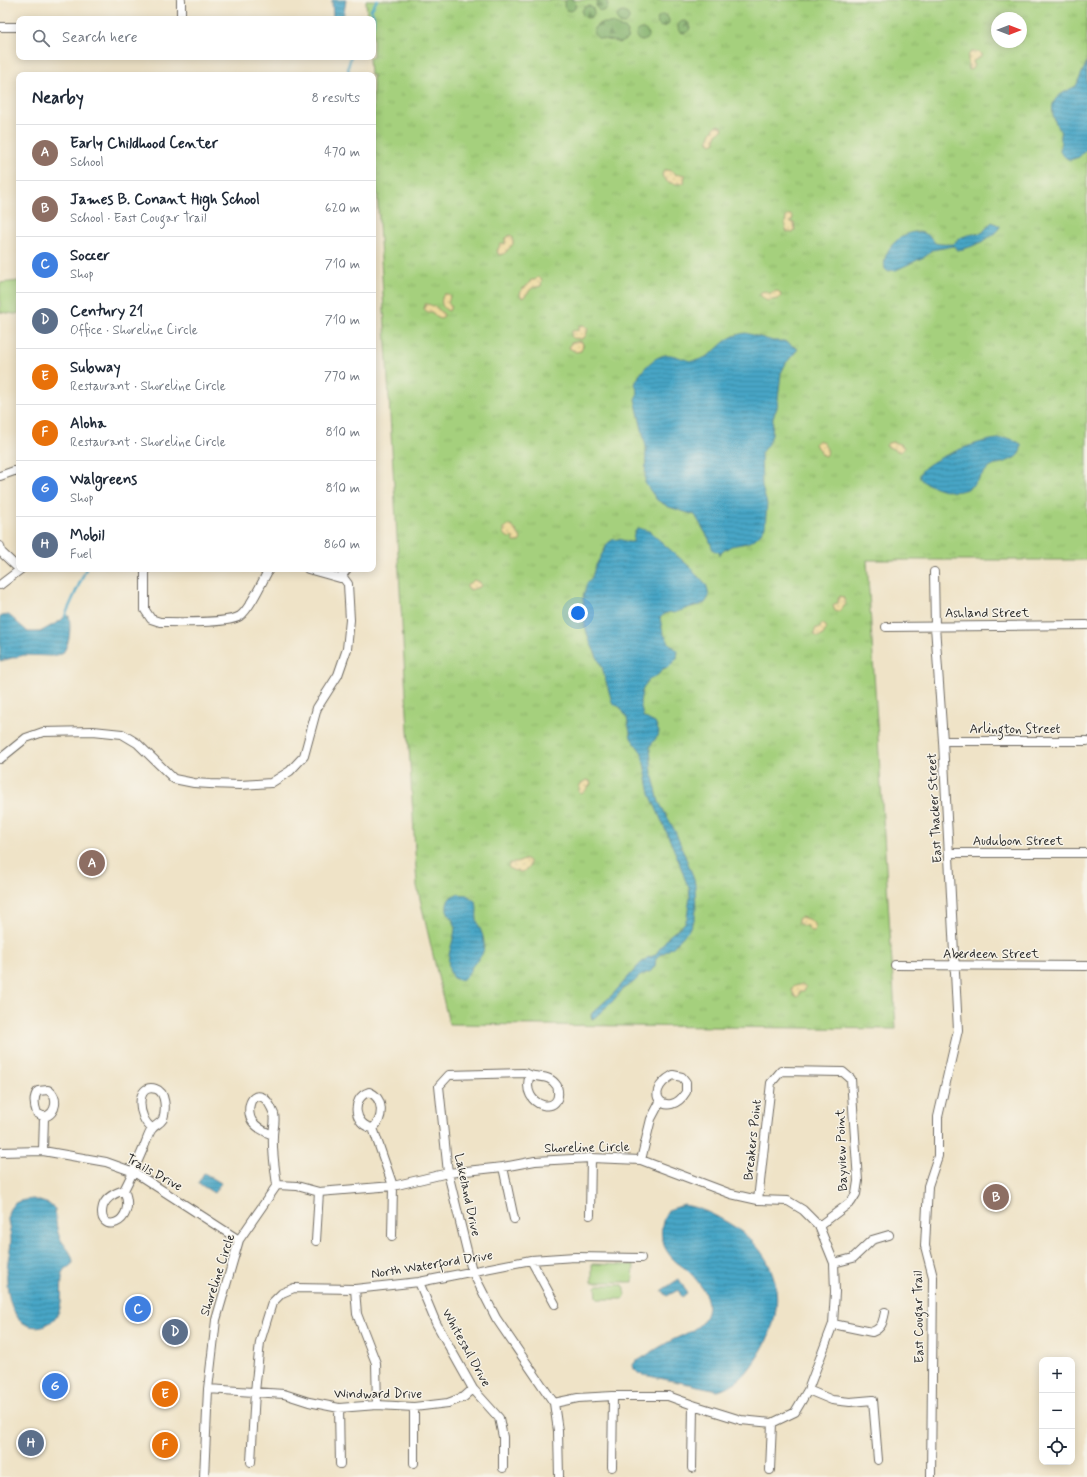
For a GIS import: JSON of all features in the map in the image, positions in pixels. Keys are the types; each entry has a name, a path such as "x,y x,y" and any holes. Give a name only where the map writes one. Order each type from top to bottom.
{"street":[{"path":"181,0 181,16"},
{"path":"0,27 16,27"},
{"path":"0,476 16,471"},
{"path":"0,546 1,552 16,565"},
{"path":"0,585 16,572"},
{"path":"145,572 145,610 151,619 160,622 226,620 239,616 248,606 267,572"},
{"path":"0,759 26,738 43,732 93,731 122,734 137,742 174,779 194,783 240,785 271,783 290,772 304,756 316,708 338,676 347,649 350,620 348,584 341,577 320,572"},
{"path":"341,577 345,572"},
{"name":"East Thacker Street","path":"934,572 935,626 944,741 955,965 958,1030 956,1042"},
{"name":"Ashland Street","path":"886,627 1087,625"},
{"name":"Arlington Street","path":"944,741 1087,741"},
{"name":"Audubon Street","path":"949,853 1087,853"},
{"name":"Aberdeen Street","path":"895,965 1087,966"},
{"name":"East Cougar Trail","path":"931,1477 930,1436 933,1277 925,1246 928,1186 938,1156 938,1117 956,1042"},
{"name":"Breakers Point","path":"758,1200 771,1082 782,1071 843,1072 851,1079"},
{"name":"Lakeland Drive","path":"530,1075 524,1073 449,1076 439,1086 448,1173 472,1271 496,1318 554,1403 558,1431 559,1477"},
{"name":"Bayview Point","path":"819,1226 851,1202 856,1194 858,1181 851,1079"},
{"path":"124,1190 134,1172 152,1128 162,1120 165,1109 163,1098 160,1091 154,1088 147,1089 142,1093 140,1103 141,1114 144,1122 152,1128"},
{"path":"273,1135 263,1131 252,1121 249,1114 248,1106 257,1096 266,1100 274,1115 275,1125 273,1135 277,1185"},
{"path":"641,1160 651,1119 660,1102"},
{"path":"44,1117 44,1150"},
{"path":"373,1128 393,1186 392,1236"},
{"name":"Trails Drive","path":"0,1152 44,1150 106,1162 134,1172 239,1240"},
{"path":"590,1215 591,1158"},
{"name":"Shoreline Circle","path":"204,1477 208,1389 216,1320 239,1240 277,1185 297,1186 319,1192 393,1186 448,1173 503,1167 535,1161 591,1158 641,1160 731,1194 758,1200 788,1201 803,1210 819,1226 834,1263 835,1292 833,1324 808,1390 795,1412 772,1423"},
{"path":"503,1167 514,1219"},
{"path":"316,1241 319,1192"},
{"path":"834,1263 853,1258 872,1240 889,1235"},
{"name":"North Waterford Drive","path":"251,1462 255,1392 260,1342 272,1303 282,1293 294,1288 355,1289 419,1282 531,1260 575,1257 641,1258"},
{"path":"531,1260 555,1304"},
{"name":"Whitesail Drive","path":"419,1282 436,1323 473,1389 498,1418 503,1437 503,1468"},
{"path":"355,1289 357,1314 376,1363 377,1405"},
{"path":"833,1324 872,1332 878,1330 883,1325 885,1312"},
{"name":"Windward Drive","path":"208,1389 284,1394 309,1402 339,1408 377,1405 414,1407 448,1404 464,1397 473,1389"},
{"path":"808,1390 832,1400 850,1402 873,1400 878,1460"},
{"path":"554,1403 578,1398 612,1396 668,1396 741,1420 772,1423 770,1470"},
{"path":"612,1396 612,1467"},
{"path":"692,1468 693,1405"},
{"path":"414,1407 414,1463"},
{"path":"339,1408 340,1464"}],"green space":[{"path":"568,-1 572,-1 576,5 572,11 568,11 564,7 564,3"},
{"path":"602,-1 606,1 608,5 606,9 602,11 598,9 596,5 598,1"},
{"path":"366,0 1087,0 1087,560 867,560 896,1029 449,1024 417,886 376,171 376,72 370,72 369,60 376,60 376,16 367,16"},
{"path":"586,6 590,6 594,12 590,18 586,18 582,14 582,10"},
{"path":"621,12 625,12 629,18 625,24 621,24 617,20 617,16"},
{"path":"661,15 665,15 669,21 665,27 661,27 657,23 657,19"},
{"path":"686,21 689,22 689,32 682,33 679,32 678,25 679,22"},
{"path":"600,23 613,23 619,27 625,28 628,32 627,39 620,43 598,38 594,34 594,28"},
{"path":"640,29 644,29 648,35 644,41 640,41 636,37 636,33"},
{"path":"16,281 16,314 0,312 0,283"},
{"path":"592,1264 634,1265 633,1282 592,1282"},
{"path":"598,1285 623,1285 625,1288 625,1296 623,1299 599,1299 597,1297 596,1287"}],"sand":[{"path":"971,52 978,52 981,54 981,57 973,61 974,65 972,69 969,70 968,56"},
{"path":"718,125 723,129 718,132 715,139 716,142 712,144 709,142 710,135 714,128"},
{"path":"664,170 674,172 676,175 685,175 684,183 674,184 668,182 662,175"},
{"path":"791,215 793,218 791,222 794,223 795,230 793,233 787,232 785,226 786,217"},
{"path":"510,235 513,237 513,244 504,254 499,255 497,251 501,243 505,244 505,239"},
{"path":"538,277 542,280 541,286 532,288 524,297 521,297 520,294 522,289 527,286 531,280 535,280"},
{"path":"766,291 770,294 778,291 781,296 778,299 767,301 760,295 761,292"},
{"path":"444,294 448,294 450,298 448,303 451,306 449,311 443,307 442,304 442,297"},
{"path":"425,304 438,309 444,315 443,318 440,319 432,312 428,312 424,309"},
{"path":"584,325 588,328 586,336 582,339 572,338 572,331 579,330 579,326"},
{"path":"579,341 582,342 583,345 581,351 576,352 569,348 571,343"},
{"path":"818,440 823,442 828,451 825,456 820,454 821,450 818,449 815,444"},
{"path":"893,442 902,445 904,448 903,450 900,452 886,446 888,443"},
{"path":"509,525 519,535 521,539 519,542 514,542 512,537 509,538 504,534 504,528"},
{"path":"474,580 480,582 481,585 480,587 470,590 467,588 467,585"},
{"path":"840,596 843,597 846,604 838,612 835,611 833,606 834,604 838,603"},
{"path":"821,624 824,624 827,628 822,636 818,637 814,633 816,628 820,628"},
{"path":"586,780 590,781 591,784 581,794 579,792 580,786"},
{"path":"526,859 529,861 529,866 525,871 518,872 517,870 514,871 508,867 510,863 517,863"},
{"path":"801,917 812,922 815,928 814,931 810,931 807,926 798,923 798,919"},
{"path":"802,984 806,987 804,991 800,991 798,997 794,996 792,990 793,987"}],"water":[{"path":"332,0 346,0 343,16 333,16"},
{"path":"1087,62 1087,149 1079,157 1070,160 1060,152 1061,133 1055,121 1053,108 1056,99 1060,95 1076,86"},
{"path":"992,222 1000,226 997,231 987,239 974,245 957,250 954,246 932,250 926,256 896,270 887,271 885,269 885,260 888,251 901,237 910,233 919,232 928,235 935,243 954,244 963,237 982,233"},
{"path":"746,333 773,341 784,341 798,349 786,363 781,373 777,408 773,417 772,434 770,441 761,453 762,487 767,504 765,527 755,539 747,543 731,546 723,551 719,556 720,553 713,550 709,539 695,515 669,507 657,500 645,483 646,447 635,399 638,393 635,384 644,369 659,357 671,355 693,361 697,360 712,353 731,337"},
{"path":"1007,438 1021,444 1019,454 1012,460 989,468 971,487 960,491 948,491 930,485 921,479 921,472 928,465 939,458 979,443"},
{"path":"638,528 649,531 691,568 692,571 706,584 709,597 705,603 674,613 669,612 660,618 663,633 670,644 678,651 677,658 670,666 663,669 658,675 649,680 642,691 640,702 643,716 655,723 659,732 658,736 650,747 652,773 659,802 675,831 693,876 695,884 696,910 695,918 688,931 673,947 656,958 655,966 651,971 640,976 623,989 612,1002 593,1019 591,1018 592,1013 613,994 639,965 647,958 655,955 669,936 684,924 687,918 690,896 689,888 678,859 650,794 642,753 631,738 627,718 620,707 612,702 602,667 589,640 585,626 583,597 587,583 592,577 595,567 608,543 612,540 619,539 633,542 634,533"},
{"path":"9,615 28,632 40,632 60,621 65,616 69,616 69,636 65,650 62,654 51,656 24,655 0,661 0,616"},
{"path":"457,894 467,895 476,902 477,920 484,941 482,955 465,978 458,980 453,978 449,966 455,925 447,908 449,899"},
{"path":"204,1173 221,1183 214,1193 198,1183"},
{"path":"33,1199 49,1204 55,1209 58,1233 61,1240 71,1253 73,1259 73,1263 64,1272 62,1280 61,1304 57,1315 48,1324 36,1327 23,1323 18,1318 11,1303 7,1286 7,1267 11,1240 8,1213 15,1203 22,1200"},
{"path":"684,1205 714,1215 742,1232 757,1246 768,1262 774,1279 777,1298 775,1317 769,1336 758,1356 742,1377 731,1385 718,1390 639,1374 634,1369 633,1365 635,1362 669,1341 694,1329 702,1322 708,1310 708,1303 704,1291 696,1279 669,1254 663,1242 662,1229 668,1210"},
{"path":"679,1279 687,1293 682,1297 678,1290 667,1296 662,1290"}],"waterway":[{"path":"374,16 371,10 377,0"},
{"path":"349,72 348,67 350,60"},
{"path":"65,616 85,572"}],"place":[{"name":"Early Childhood Center","path":"92,863"},
{"name":"James B. Conant High School","path":"996,1197"},
{"name":"Soccer","path":"138,1309"},
{"name":"Century 21","path":"175,1332"},
{"name":"Walgreens","path":"55,1386"},
{"name":"Subway","path":"165,1394"},
{"name":"Mobil","path":"31,1443"},
{"name":"Aloha","path":"165,1445"}]}
